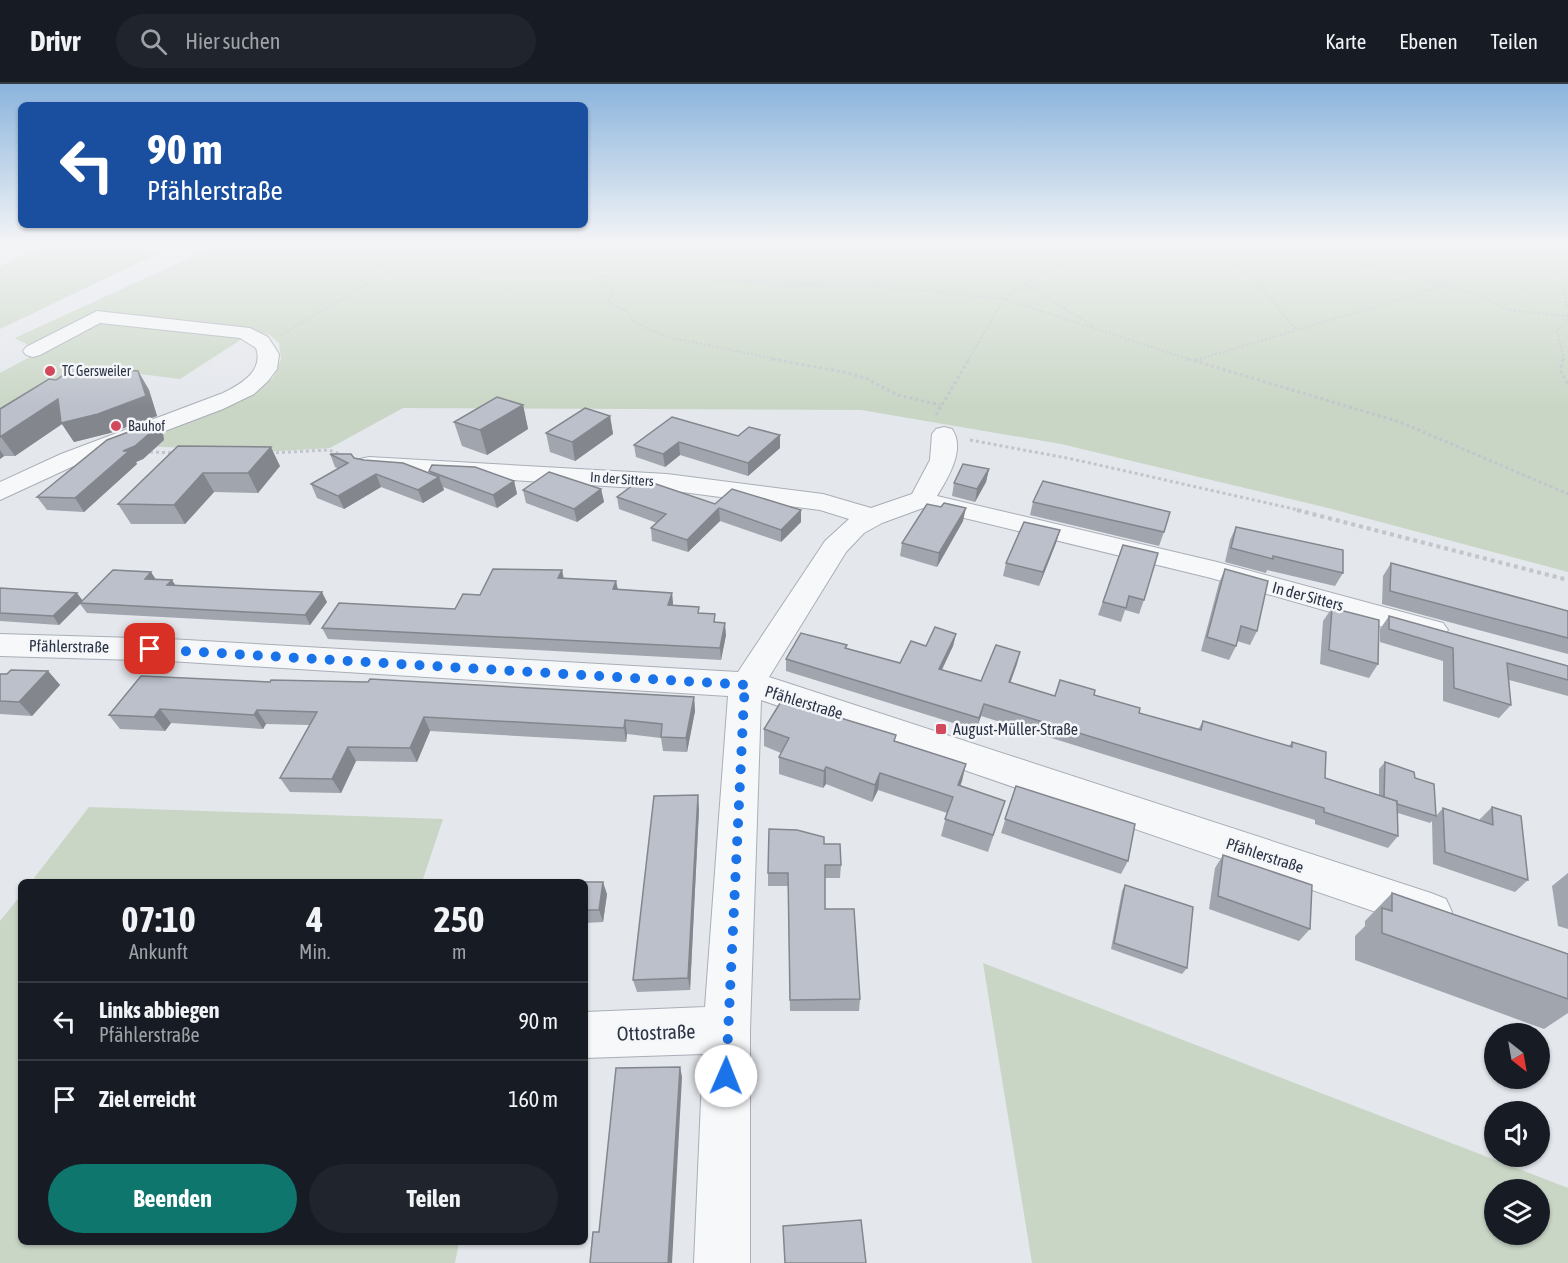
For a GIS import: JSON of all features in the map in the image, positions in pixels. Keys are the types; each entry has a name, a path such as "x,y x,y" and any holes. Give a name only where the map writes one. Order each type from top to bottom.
{"street":[{"path":"0,492 46,470 223,401 252,385 267,370 269,352 267,345 258,336 243,332 97,317 33,351"},
{"path":"722,1263 727,1030 743,709 748,685 835,547 854,527 872,517 921,500 936,479 946,446 944,434"},
{"name":"In der Sitters","path":"369,464 667,482 823,502 872,517"},
{"path":"0,468 46,470"},
{"name":"In der Sitters","path":"921,500 1217,571 1461,638"},
{"name":"Pfählerstraße","path":"0,645 158,649 748,685 771,690 1456,921"},
{"name":"Ottostraße","path":"588,1035 727,1030"}],"path":[{"path":"267,345 342,297"},
{"path":"611,297 607,302 626,311 636,323 667,337 717,349 843,372 868,379 897,395 940,405"},
{"path":"985,297 1004,299 1194,361 1400,422 1566,493 1568,488"},
{"path":"1007,297 934,418 944,434 1072,459 1321,515 1568,580"},
{"path":"1046,297 1098,330"},
{"path":"1269,297 1296,330"},
{"path":"1194,361 1408,297"},
{"path":"1482,297 1509,310 1568,318"},
{"path":"1568,318 1557,331 1564,362 1560,370 1568,384"},
{"path":"98,450 176,453"},
{"path":"267,454 329,450 369,464"}],"green space":[{"path":"0,297 67,297 0,329"},
{"path":"104,297 1568,297 1568,572 1328,508 1061,444 861,410 403,408 330,448 262,452 126,445 231,401 273,378 281,359 279,343 270,335 245,329 99,311 28,345 15,338"},
{"name":"TC Gersweiler","path":"97,321 245,337 180,379 100,369 0,416 0,373"},
{"path":"89,807 443,819 423,879 33,879"},
{"path":"18,899 18,1245 458,1245 455,1263 0,1263 0,921"},
{"path":"983,963 1484,1156 1484,1167 1513,1167 1545,1179 1484,1179 1484,1245 1550,1245 1550,1181 1568,1188 1568,1263 1032,1263"}],"building":[{"path":"76,366 138,371 146,396 98,414 61,423 58,399 0,437 0,409 49,379 56,380"},
{"path":"497,397 523,405 480,430 454,422"},
{"path":"585,408 610,416 572,442 546,433"},
{"path":"672,417 738,436 749,427 780,435 748,463 679,442 663,454 634,445"},
{"path":"155,422 157,427 135,446 123,451 129,451 75,498 37,497 107,440"},
{"path":"178,446 271,447 248,473 203,473 174,505 118,504"},
{"path":"330,454 351,454 354,458 364,460 403,463 439,477 418,490 376,474 338,496 311,484 348,463"},
{"path":"963,464 989,469 977,489 954,483"},
{"path":"432,465 475,467 514,481 493,495 429,471"},
{"path":"549,472 601,489 574,509 523,490"},
{"path":"641,479 715,504 732,489 801,510 781,530 719,508 687,540 651,528 666,514 617,497"},
{"path":"1043,481 1170,512 1164,532 1033,502"},
{"path":"944,503 966,508 939,553 902,543 927,504 941,507"},
{"path":"1024,522 1060,530 1043,572 1006,563"},
{"path":"1236,527 1343,550 1343,573 1231,548"},
{"path":"1123,545 1158,553 1144,600 1129,596 1126,608 1103,602"},
{"path":"1391,563 1568,611 1568,638 1390,591"},
{"path":"493,569 562,570 558,578 616,581 613,589 672,593 668,605 699,607 698,613 715,614 714,622 725,623 720,648 322,628 339,603 455,609 463,594 480,595"},
{"path":"1225,569 1268,581 1257,631 1241,626 1236,646 1207,637"},
{"path":"113,570 151,572 145,579 172,580 167,585 322,592 305,615 80,603"},
{"path":"0,588 77,593 53,616 0,613"},
{"path":"1332,608 1379,620 1378,664 1329,650"},
{"path":"1389,616 1568,666 1568,680 1507,663 1511,705 1454,688 1453,648 1389,629"},
{"path":"935,627 956,634 939,669 981,681 996,645 1020,652 1009,682 1055,696 1060,680 1095,690 1094,695 1140,708 1139,713 1201,730 1203,721 1292,747 1292,742 1326,752 1325,778 1397,801 1398,836 1324,812 1324,808 984,704 979,718 786,659 801,633 847,645 845,648 900,663 911,641 926,646"},
{"path":"11,670 48,671 19,702 0,701 0,674 7,674"},
{"path":"141,676 270,682 271,680 368,682 370,679 694,697 686,738 661,737 662,724 625,720 624,728 424,717 410,748 348,747 332,779 280,778 317,712 257,710 254,715 160,709 154,717 109,715"},
{"path":"782,700 896,735 894,741 966,764 958,785 1005,801 993,835 945,819 953,797 880,773 875,785 826,767 824,771 779,757 789,738 764,729"},
{"path":"1385,762 1414,772 1415,778 1434,784 1436,816 1397,804 1397,801 1384,797"},
{"path":"1016,786 1135,824 1128,861 1005,819"},
{"path":"698,795 688,978 633,980 654,796"},
{"path":"1492,807 1521,816 1528,880 1445,852 1443,808 1493,825"},
{"path":"769,829 797,830 824,837 824,844 840,844 841,865 825,865 825,909 854,909 860,999 790,1000 788,873 768,873"},
{"path":"1223,855 1312,885 1310,929 1218,896"},
{"path":"588,882 603,882 599,910 588,910"},
{"path":"1125,885 1193,907 1187,968 1114,943"},
{"path":"1392,893 1568,954 1568,999 1382,933 1382,908 1392,911"},
{"path":"680,1067 668,1263 590,1263 593,1232 599,1232 616,1068"},
{"path":"861,1220 866,1263 785,1263 783,1226"}],"place":[{"name":"TC Gersweiler","path":"50,371"},
{"name":"Bauhof","path":"116,426"},
{"name":"August-Müller-Straße","path":"941,729"}],"route":[{"path":"150,649 729,682 748,685 744,698 738,787 726,1076"}]}
